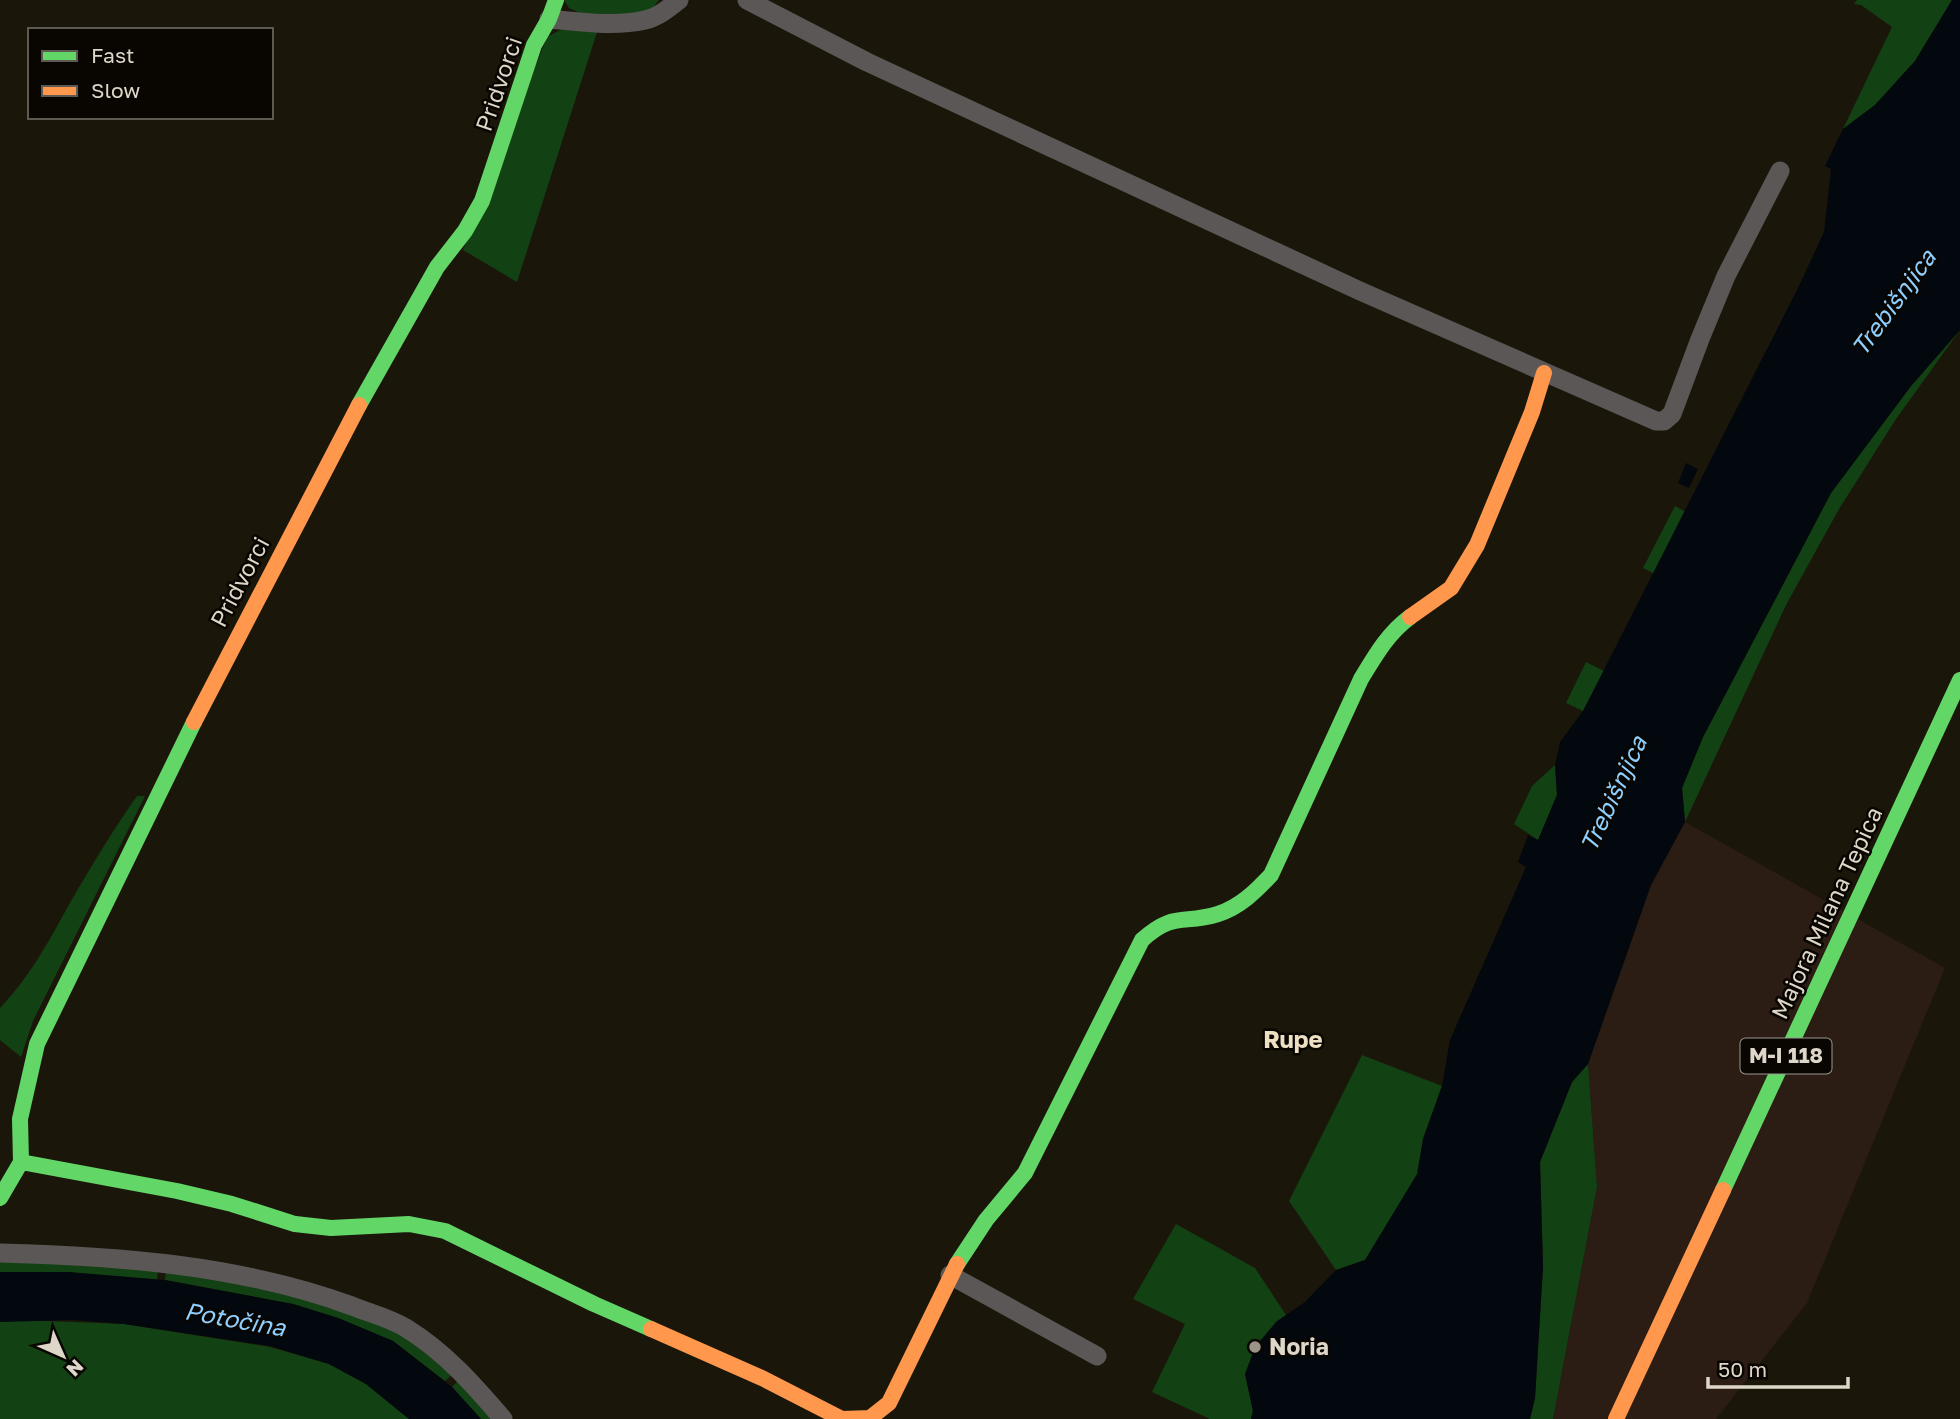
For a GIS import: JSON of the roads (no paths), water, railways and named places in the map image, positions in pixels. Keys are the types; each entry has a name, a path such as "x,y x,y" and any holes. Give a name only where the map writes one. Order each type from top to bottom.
{"street":[{"name":"Pridvorci","path":"21,1162 20,1119 37,1044 214,680 349,424 437,267 465,231 482,201 534,45 556,0"},
{"path":"549,19 601,23 646,20 679,0"},
{"path":"747,0 880,68 1360,291 1656,421 1664,421 1672,414 1726,276 1780,171"},
{"path":"0,1198 21,1162 177,1191 232,1204 295,1224 331,1228 409,1224 445,1231 594,1304 764,1379 842,1419 870,1418 889,1403 950,1275 986,1220 1025,1173 1142,940 1156,926 1175,918 1201,918 1220,914 1252,895 1271,875 1361,679 1378,649 1399,625 1451,588 1477,545 1532,412 1544,373"},
{"name":"Majora Milana Tepica","path":"1616,1419 1957,686"},
{"path":"0,1253 69,1254 164,1263 307,1290 405,1327 463,1372 503,1419"},
{"path":"950,1275 1097,1356"}],"water":[{"name":"Trebišnjica","path":"1952,0 1960,0 1960,330 1911,386 1831,493 1703,737 1682,788 1685,822 1651,885 1588,1064 1572,1082 1540,1162 1543,1267 1535,1398 1530,1419 1251,1419 1253,1411 1245,1374 1255,1347 1276,1322 1305,1302 1336,1270 1365,1260 1417,1174 1423,1139 1442,1086 1450,1040 1526,867 1518,862 1528,835 1538,840 1557,795 1555,765 1560,742 1583,711 1824,232 1831,169 1825,166 1843,129 1875,105 1915,61"},
{"path":"1686,463 1698,469 1689,488 1678,483"},
{"name":"Potočina","path":"0,1272 68,1272 165,1280 293,1304 338,1318 393,1341 452,1387 481,1419 409,1419 366,1384 329,1364 270,1346 124,1324 72,1320 0,1322"}],"place":[{"name":"Noria","path":"1255,1347"}],"district":[{"name":"Rupe","path":"1293,1040"}]}
